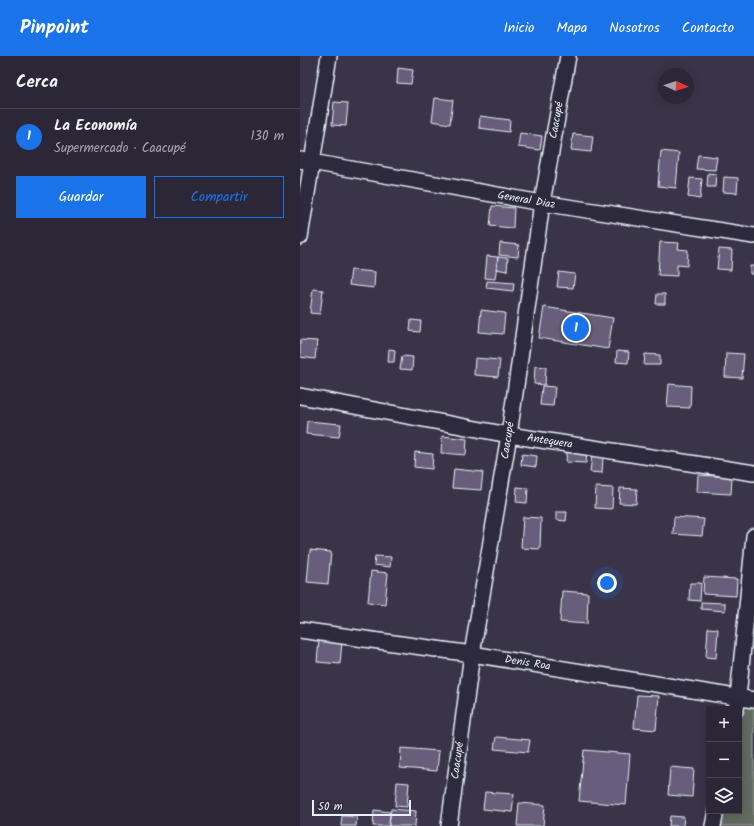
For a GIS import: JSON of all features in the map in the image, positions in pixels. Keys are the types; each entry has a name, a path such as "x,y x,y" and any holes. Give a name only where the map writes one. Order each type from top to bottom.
{"street":[{"path":"300,237 306,161 328,56"},
{"name":"Caacupé","path":"449,826 472,654 509,435 542,203 568,56"},
{"name":"General Diaz","path":"306,161 542,203 754,236"},
{"name":"Antequera","path":"300,396 509,435 754,473"},
{"path":"737,703 754,536"},
{"name":"Denis Roa","path":"300,630 472,654 737,703 754,700"},
{"path":"713,826 715,814"}],"green space":[{"path":"742,702 754,703 754,826 718,826 720,814 742,814"}],"building":[{"path":"398,68 413,70 411,84 397,83"},
{"path":"435,98 453,100 450,124 432,121"},
{"path":"334,102 348,103 346,126 332,125"},
{"path":"480,116 510,120 509,132 479,128"},
{"path":"520,133 542,136 540,150 518,147"},
{"path":"573,134 593,136 591,152 571,150"},
{"path":"661,151 679,153 676,188 658,186"},
{"path":"698,155 717,157 715,170 696,169"},
{"path":"708,173 716,174 715,187 707,187"},
{"path":"724,177 738,178 737,193 723,192"},
{"path":"690,178 702,179 700,199 688,197"},
{"path":"492,206 514,208 513,228 490,226"},
{"path":"660,242 679,243 678,249 688,250 687,266 677,265 677,276 658,275"},
{"path":"500,243 519,245 518,257 499,255"},
{"path":"719,249 732,250 731,270 717,269"},
{"path":"487,256 498,257 495,279 485,278"},
{"path":"498,257 508,258 507,271 496,269"},
{"path":"750,266 754,266 754,274 750,274"},
{"path":"351,270 375,272 374,288 349,285"},
{"path":"559,272 575,274 573,288 557,287"},
{"path":"487,281 514,283 513,291 486,288"},
{"path":"313,289 323,290 320,314 310,313"},
{"path":"657,294 665,294 665,304 656,304"},
{"path":"544,307 613,318 608,349 539,338"},
{"path":"481,310 505,313 503,334 479,332"},
{"path":"411,320 421,321 420,332 410,331"},
{"path":"300,340 317,341 315,359 300,357"},
{"path":"389,349 395,350 394,362 388,362"},
{"path":"617,351 629,352 628,363 616,362"},
{"path":"726,353 744,354 742,378 725,377"},
{"path":"645,354 660,355 660,365 644,365"},
{"path":"402,356 413,357 412,370 400,369"},
{"path":"475,358 500,360 498,377 474,375"},
{"path":"535,366 546,367 545,385 534,384"},
{"path":"669,384 691,386 690,408 667,407"},
{"path":"542,386 555,387 553,406 540,405"},
{"path":"307,421 341,424 339,437 306,434"},
{"path":"442,436 467,439 466,455 441,453"},
{"path":"567,450 587,452 586,463 566,462"},
{"path":"415,452 433,454 432,469 414,467"},
{"path":"522,454 537,456 536,467 521,465"},
{"path":"592,456 603,457 602,473 590,472"},
{"path":"454,469 483,472 481,490 452,488"},
{"path":"698,475 732,477 731,494 697,492"},
{"path":"517,487 528,488 527,503 516,502"},
{"path":"596,487 613,488 612,509 595,508"},
{"path":"620,488 637,489 636,504 619,503"},
{"path":"556,512 567,512 566,521 556,520"},
{"path":"523,517 541,518 540,549 521,548"},
{"path":"674,517 704,519 702,536 673,534"},
{"path":"310,550 331,552 328,584 307,582"},
{"path":"375,556 391,557 390,567 374,565"},
{"path":"371,571 388,573 385,604 368,602"},
{"path":"704,577 737,579 736,596 703,594"},
{"path":"690,583 701,583 700,601 689,600"},
{"path":"562,591 588,593 587,624 560,622"},
{"path":"701,602 725,603 725,611 701,609"},
{"path":"708,628 718,629 716,658 706,657"},
{"path":"319,640 342,642 340,664 317,662"},
{"path":"637,695 659,696 656,730 634,728"},
{"path":"496,737 530,740 528,752 494,749"},
{"path":"401,748 439,751 437,771 400,768"},
{"path":"584,750 630,754 626,805 579,801"},
{"path":"670,767 694,769 692,797 668,795"},
{"path":"397,782 409,783 407,807 395,806"},
{"path":"485,792 514,794 512,812 483,809"},
{"path":"519,803 545,805 543,826 517,826"},
{"path":"391,809 416,811 415,826 389,826"},
{"path":"374,810 390,812 389,826 373,826"},
{"path":"342,816 357,817 356,826 341,826"},
{"path":"670,816 684,817 683,826 669,826"}],"place":[{"name":"La Economía","path":"576,328"}]}
